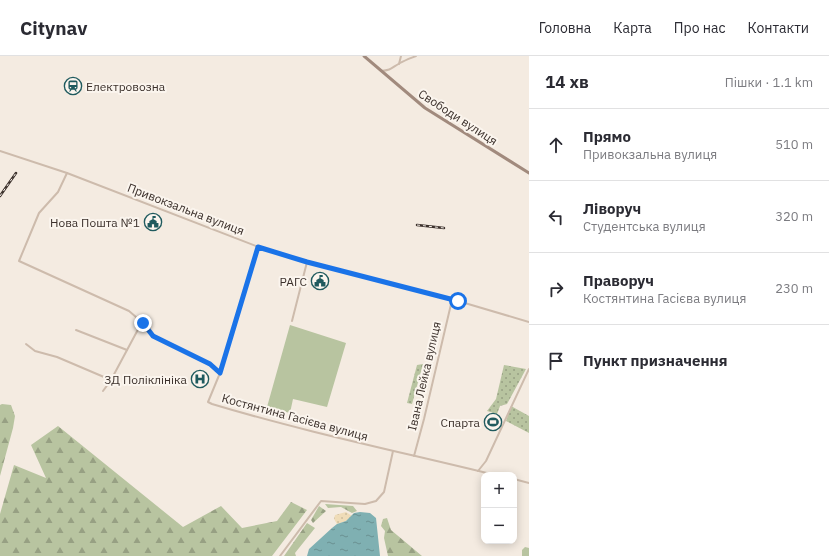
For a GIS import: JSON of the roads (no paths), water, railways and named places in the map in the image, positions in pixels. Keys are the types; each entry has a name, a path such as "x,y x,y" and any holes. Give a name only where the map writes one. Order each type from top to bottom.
{"main road":[{"name":"Свободи вулиця","path":"364,56 402,90 425,108 529,173"}],"street":[{"path":"399,64 401,56"},
{"path":"381,71 390,70 416,56"},
{"name":"Привокзальна вулиця","path":"0,151 67,173 258,247 307,262 529,322"},
{"path":"67,173 58,192 39,213 19,261 129,311 142,322 153,336 210,364 220,373 258,247"},
{"path":"292,321 307,262"},
{"name":"Івана Лейка вулиця","path":"414,456 452,300"},
{"path":"103,391 111,380 142,322"},
{"path":"76,330 127,350"},
{"path":"26,344 35,351 57,357 111,380"},
{"path":"478,471 486,462 529,369"},
{"name":"Костянтина Гасієва вулиця","path":"220,373 208,402 212,404 262,419 393,452 482,472"},
{"path":"280,556 321,501 365,504 376,501 381,497 384,492 393,452"},
{"path":"517,480 529,483"}],"water":[{"path":"354,513 370,513 376,518 380,556 307,556 309,549 332,528 337,524 346,521"}],"railway":[{"path":"0,196 16,173"},
{"path":"417,225 444,228"}],"place":[{"name":"Електровозна","path":"73,86"},
{"name":"Нова Пошта №1","path":"153,222"},
{"name":"РАГС","path":"320,281"},
{"name":"ЗД Поліклініка","path":"200,379"},
{"name":"Спарта","path":"493,422"}]}
